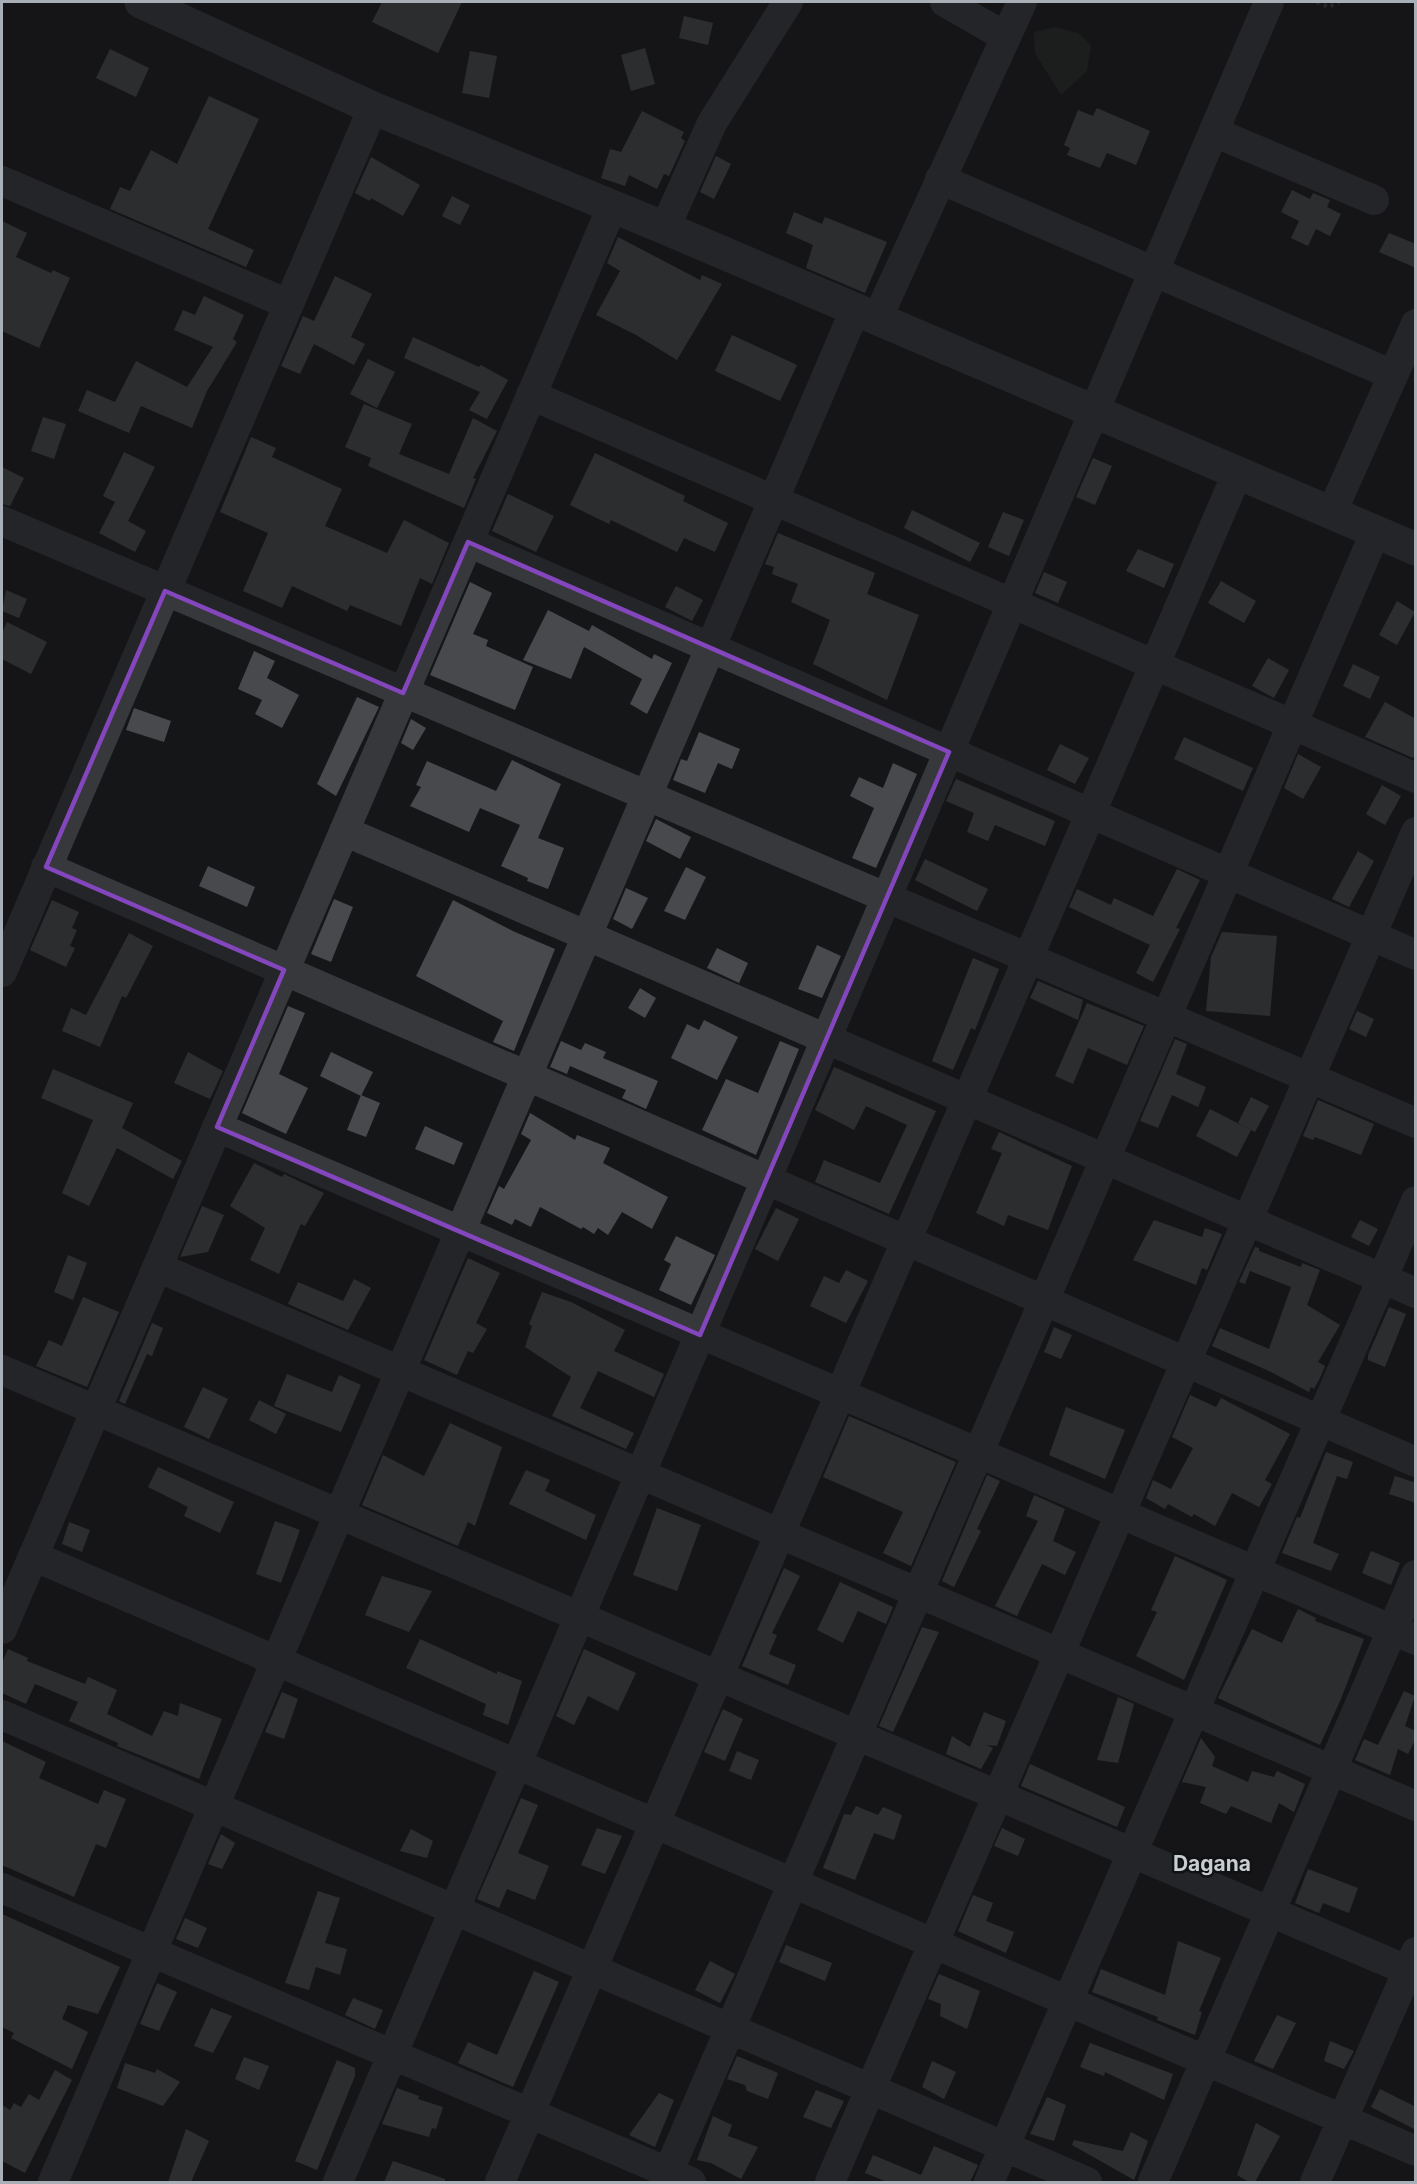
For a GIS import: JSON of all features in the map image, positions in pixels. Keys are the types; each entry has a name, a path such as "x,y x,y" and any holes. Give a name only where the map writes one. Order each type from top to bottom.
{"street":[{"path":"664,228 712,123 788,2"},
{"path":"945,2 1006,37"},
{"path":"52,2182 215,1807 773,500 866,314 940,179 1022,2"},
{"path":"338,2182 1269,2"},
{"path":"155,4 373,108 664,228 1416,549"},
{"path":"2,972 373,108"},
{"path":"1214,132 1374,200"},
{"path":"940,179 1393,375"},
{"path":"2,181 288,304"},
{"path":"2,1629 612,207"},
{"path":"1331,514 1416,324"},
{"path":"531,395 1416,778"},
{"path":"500,2182 1237,474"},
{"path":"2,521 1416,1124"},
{"path":"2,1888 530,2114 674,2179 730,2029 1375,533"},
{"path":"468,542 1416,955"},
{"path":"344,831 1416,1293"},
{"path":"830,2182 1416,832"},
{"path":"46,867 1416,1462"},
{"path":"217,1127 1404,1635"},
{"path":"989,2182 1416,1201"},
{"path":"157,1267 1416,1806"},
{"path":"2,1370 1270,1912 1413,1966 1315,2182"},
{"path":"33,1556 1416,2151"},
{"path":"1153,2182 1331,1770 1404,1635 1416,1575"},
{"path":"2,1715 1087,2182"}],"path":[{"path":"1317,2 1329,7 1339,2"}],"highlighted area":[{"path":"468,542 949,752 700,1335 217,1127 284,970 46,867 165,591 403,693"}],"shaded area":[{"path":"1055,27 1078,33 1091,45 1087,71 1061,95 1035,53 1034,32"}],"building":[{"path":"382,2 462,2 438,53 372,22"},
{"path":"684,16 713,23 708,45 679,38"},
{"path":"645,48 655,84 631,91 621,55"},
{"path":"110,49 149,68 136,97 96,78"},
{"path":"470,51 497,56 489,98 462,93"},
{"path":"209,96 259,119 208,229 254,250 246,267 110,209 120,187 130,191 151,150 177,164"},
{"path":"1097,108 1150,131 1136,165 1107,153 1100,168 1067,155 1070,148 1064,145 1078,110 1093,116"},
{"path":"642,111 684,132 681,138 685,141 669,176 664,174 657,189 629,175 625,186 601,178 610,149 621,152"},
{"path":"716,156 731,164 714,199 700,192"},
{"path":"371,157 420,185 403,216 371,198 370,201 355,193"},
{"path":"1292,190 1310,199 1313,193 1330,200 1327,207 1341,214 1330,236 1316,229 1308,246 1291,238 1299,221 1281,212"},
{"path":"452,196 470,205 460,225 442,216"},
{"path":"794,212 822,224 825,217 887,242 865,293 806,268 813,245 786,233"},
{"path":"2,221 27,233 16,257 51,273 53,270 70,278 39,348 2,331"},
{"path":"1389,233 1416,244 1416,268 1379,252"},
{"path":"618,237 700,280 702,275 722,284 677,360 636,335 596,315 620,271 607,263"},
{"path":"335,276 372,294 351,337 365,344 354,365 314,344 300,374 281,366 303,316 314,321"},
{"path":"204,296 244,315 233,339 237,342 207,391 192,428 141,406 129,433 78,411 87,390 115,402 136,361 187,387 213,347 174,330 183,310 195,315"},
{"path":"732,335 797,365 780,401 715,371"},
{"path":"413,337 479,367 481,365 508,380 487,419 469,410 480,392 404,358"},
{"path":"368,359 395,372 377,408 350,394"},
{"path":"364,404 412,424 399,454 449,474 473,418 497,431 473,478 476,479 464,508 368,466 371,458 345,447"},
{"path":"43,417 66,424 54,459 31,451"},
{"path":"251,437 276,448 272,457 342,489 325,526 387,553 404,520 449,543 432,584 420,578 401,626 350,605 347,611 292,586 282,608 243,591 268,533 220,512"},
{"path":"124,452 155,467 128,521 146,531 135,552 99,533 115,502 103,496"},
{"path":"595,453 685,496 683,501 728,523 715,552 684,538 677,552 611,520 609,524 570,505"},
{"path":"1093,458 1112,466 1095,505 1076,497"},
{"path":"2,467 24,478 10,506 2,504"},
{"path":"508,494 554,516 536,552 492,531"},
{"path":"912,510 980,543 970,562 904,528"},
{"path":"1003,512 1024,520 1009,556 988,547"},
{"path":"778,533 875,573 867,594 919,615 887,700 813,664 830,620 791,602 798,584 772,574 774,567 765,564"},
{"path":"1138,549 1174,564 1164,588 1126,571"},
{"path":"1044,572 1067,582 1058,603 1035,593"},
{"path":"1221,581 1256,601 1244,623 1208,603"},
{"path":"470,582 492,593 473,634 488,640 486,646 533,667 515,710 430,675"},
{"path":"676,586 703,600 692,621 665,607"},
{"path":"6,590 27,599 19,618 2,611"},
{"path":"1397,601 1415,612 1397,645 1379,635"},
{"path":"548,610 589,631 592,625 652,659 654,654 672,663 647,714 630,704 642,679 584,647 571,679 523,660"},
{"path":"7,622 47,642 31,674 2,659 2,633"},
{"path":"254,651 275,661 267,678 299,695 282,728 255,714 262,700 238,689"},
{"path":"1268,658 1289,670 1274,698 1252,686"},
{"path":"1353,664 1380,677 1370,699 1343,686"},
{"path":"357,697 379,707 336,796 317,784"},
{"path":"1385,702 1416,719 1416,753 1413,758 1365,737"},
{"path":"134,708 171,721 164,742 126,730"},
{"path":"411,719 426,728 413,750 401,743"},
{"path":"699,732 740,749 732,769 718,763 705,793 673,780 681,759 687,761"},
{"path":"1184,737 1253,768 1243,791 1174,759"},
{"path":"1060,744 1089,758 1075,784 1047,770"},
{"path":"1298,754 1321,767 1303,799 1284,788"},
{"path":"512,760 561,784 538,838 564,848 548,889 527,881 528,878 501,866 520,825 480,808 469,832 410,806 421,787 416,785 427,761 496,791"},
{"path":"893,763 917,774 876,868 852,858 874,808 850,796 859,777 883,788"},
{"path":"956,779 1055,821 1045,846 995,825 988,841 967,832 974,813 946,801"},
{"path":"1382,785 1401,796 1385,825 1366,814"},
{"path":"656,819 691,837 680,859 646,841"},
{"path":"1358,851 1374,861 1349,907 1332,899"},
{"path":"925,859 988,889 977,911 915,880"},
{"path":"208,866 255,887 247,907 199,886"},
{"path":"686,867 706,877 685,920 664,911"},
{"path":"1177,869 1200,880 1176,928 1180,929 1153,982 1136,973 1150,945 1069,907 1077,889 1111,905 1114,898 1153,916"},
{"path":"626,888 648,898 632,929 613,919"},
{"path":"334,899 353,907 331,962 311,954"},
{"path":"52,900 79,912 72,928 77,930 70,946 75,948 66,967 30,950"},
{"path":"453,900 515,932 555,949 514,1051 493,1042 503,1021 416,976"},
{"path":"1222,932 1277,936 1270,1016 1206,1011 1211,957"},
{"path":"129,933 153,946 126,998 122,996 100,1047 62,1031 71,1008 86,1015"},
{"path":"817,945 841,956 822,998 798,989"},
{"path":"717,948 748,963 739,983 707,968"},
{"path":"973,958 999,969 975,1030 971,1028 953,1070 932,1061"},
{"path":"1038,981 1083,1000 1078,1020 1030,998"},
{"path":"640,988 656,998 645,1018 628,1008"},
{"path":"1087,1003 1144,1026 1127,1065 1088,1048 1073,1084 1055,1076"},
{"path":"288,1006 305,1013 279,1074 308,1088 286,1134 242,1113"},
{"path":"1357,1011 1374,1019 1366,1037 1349,1029"},
{"path":"704,1020 738,1037 717,1080 671,1058 687,1024 699,1030"},
{"path":"1175,1039 1187,1044 1176,1074 1206,1087 1198,1107 1172,1095 1158,1128 1140,1121"},
{"path":"561,1041 581,1050 585,1043 606,1052 603,1058 658,1081 646,1109 622,1098 626,1090 570,1066 567,1074 550,1067"},
{"path":"780,1041 799,1049 756,1155 702,1130 726,1079 758,1093"},
{"path":"188,1052 223,1071 210,1099 174,1083"},
{"path":"331,1052 373,1072 361,1096 320,1076"},
{"path":"834,1067 936,1111 889,1214 815,1182 824,1160 880,1183 907,1125 866,1106 854,1130 815,1110"},
{"path":"53,1069 133,1103 122,1128 182,1161 173,1179 117,1148 89,1206 62,1193 93,1120 41,1098"},
{"path":"361,1095 380,1103 366,1137 347,1130"},
{"path":"1251,1097 1269,1106 1255,1132 1238,1123"},
{"path":"1318,1100 1374,1124 1361,1155 1315,1137 1313,1140 1303,1136"},
{"path":"1210,1109 1251,1130 1237,1157 1196,1136"},
{"path":"530,1113 575,1140 577,1135 610,1148 603,1163 668,1197 652,1229 622,1212 608,1235 598,1228 594,1234 583,1227 581,1229 540,1207 531,1227 515,1219 512,1225 487,1213 499,1186 504,1189 531,1140 521,1134"},
{"path":"425,1126 463,1143 454,1165 415,1149"},
{"path":"999,1132 1072,1166 1048,1230 1008,1215 1004,1226 976,1213 1002,1153 991,1149"},
{"path":"254,1163 282,1177 284,1174 324,1193 305,1226 301,1224 279,1274 250,1260 265,1228 230,1206"},
{"path":"202,1206 224,1215 208,1252 180,1257"},
{"path":"776,1208 799,1219 778,1261 755,1249"},
{"path":"1154,1220 1202,1237 1205,1228 1222,1234 1207,1270 1202,1268 1196,1285 1133,1260"},
{"path":"1360,1220 1378,1229 1369,1246 1351,1237"},
{"path":"676,1236 715,1255 691,1305 659,1290 671,1264 664,1260"},
{"path":"1255,1247 1259,1248 1259,1251 1301,1267 1302,1263 1320,1270 1307,1305 1340,1325 1318,1362 1325,1366 1314,1389 1311,1387 1309,1392 1269,1371 1212,1346 1220,1328 1269,1349 1291,1287 1250,1271 1245,1284 1239,1282"},
{"path":"68,1255 87,1263 73,1300 54,1292"},
{"path":"468,1258 500,1273 476,1323 487,1329 473,1353 468,1351 457,1375 424,1360"},
{"path":"846,1270 868,1281 846,1323 810,1306 824,1276 839,1283"},
{"path":"354,1279 371,1288 348,1330 288,1304 298,1282 343,1301"},
{"path":"542,1292 571,1302 625,1330 614,1351 664,1374 654,1397 598,1371 580,1408 634,1433 626,1449 552,1416 571,1377 525,1347 532,1326 529,1324"},
{"path":"83,1297 119,1312 87,1387 36,1366 49,1340 62,1346"},
{"path":"1389,1307 1406,1314 1385,1367 1368,1360 1368,1355"},
{"path":"152,1323 163,1328 152,1356 147,1354 125,1404 119,1401"},
{"path":"1054,1327 1072,1335 1061,1359 1044,1352"},
{"path":"287,1374 332,1392 339,1375 361,1385 341,1432 274,1406"},
{"path":"203,1387 228,1399 209,1439 184,1427"},
{"path":"1190,1395 1216,1407 1221,1398 1290,1434 1265,1480 1272,1484 1259,1507 1232,1493 1215,1526 1194,1514 1192,1517 1168,1504 1165,1509 1146,1498 1153,1480 1171,1489 1193,1448 1172,1437"},
{"path":"259,1400 286,1414 276,1434 249,1420"},
{"path":"1066,1407 1125,1430 1105,1479 1049,1455"},
{"path":"849,1416 956,1462 911,1566 883,1553 903,1512 823,1477"},
{"path":"450,1423 502,1447 475,1526 468,1522 458,1546 362,1505 383,1455 424,1476"},
{"path":"1326,1452 1353,1462 1347,1479 1337,1476 1313,1543 1339,1554 1331,1571 1282,1553 1297,1517 1300,1518"},
{"path":"158,1467 234,1502 220,1533 184,1516 188,1507 148,1487"},
{"path":"526,1470 550,1480 545,1491 596,1515 586,1540 509,1504"},
{"path":"987,1475 1000,1481 977,1529 981,1531 954,1587 942,1581"},
{"path":"1395,1476 1416,1483 1416,1503 1389,1494"},
{"path":"1034,1495 1065,1509 1053,1541 1076,1552 1065,1575 1042,1564 1017,1616 995,1606 1038,1521 1026,1516"},
{"path":"657,1508 701,1525 677,1591 633,1575"},
{"path":"275,1521 300,1530 281,1583 256,1574"},
{"path":"69,1522 90,1530 82,1552 62,1544"},
{"path":"1371,1551 1400,1563 1391,1585 1362,1573"},
{"path":"1175,1556 1227,1580 1184,1680 1136,1656 1157,1612 1151,1610"},
{"path":"784,1568 800,1576 772,1633 777,1635 769,1654 796,1665 788,1685 742,1666"},
{"path":"382,1576 432,1591 409,1632 365,1615"},
{"path":"840,1582 893,1607 886,1624 858,1611 843,1643 817,1630"},
{"path":"1298,1609 1316,1618 1315,1621 1364,1639 1320,1745 1218,1698 1252,1629 1282,1643"},
{"path":"922,1627 939,1632 893,1732 879,1726"},
{"path":"420,1639 497,1674 497,1671 522,1681 508,1725 483,1715 486,1704 406,1668"},
{"path":"8,1649 28,1658 27,1661 85,1684 88,1677 117,1690 107,1714 152,1736 164,1711 178,1716 180,1703 222,1719 199,1779 117,1746 118,1743 69,1721 78,1702 35,1684 26,1704 2,1693 2,1663"},
{"path":"584,1649 636,1673 618,1711 588,1696 574,1725 556,1716"},
{"path":"1404,1691 1415,1696 1405,1726 1416,1731 1416,1738 1408,1754 1398,1749 1390,1775 1355,1760 1364,1739 1378,1745"},
{"path":"282,1692 298,1699 284,1739 265,1732"},
{"path":"1118,1697 1134,1704 1118,1763 1097,1760"},
{"path":"723,1709 743,1719 725,1761 704,1752"},
{"path":"984,1712 1006,1721 997,1746 986,1745 993,1748 981,1769 946,1754 952,1736 970,1747"},
{"path":"1201,1738 1215,1757 1212,1766 1248,1782 1252,1771 1274,1777 1277,1771 1305,1784 1294,1812 1279,1803 1271,1823 1231,1806 1226,1814 1200,1803 1206,1787 1182,1782"},
{"path":"2,1741 46,1762 39,1778 98,1804 104,1790 126,1799 106,1848 96,1844 74,1897 2,1865"},
{"path":"737,1751 759,1760 751,1780 729,1771"},
{"path":"1030,1764 1125,1807 1117,1827 1021,1786"},
{"path":"521,1798 538,1805 518,1853 549,1866 535,1900 507,1889 499,1908 477,1899"},
{"path":"856,1806 878,1815 883,1807 902,1815 894,1840 874,1833 855,1880 823,1868 844,1814 851,1815"},
{"path":"597,1828 622,1836 605,1874 581,1865"},
{"path":"1002,1828 1025,1839 1018,1856 994,1846"},
{"path":"411,1829 433,1841 427,1858 400,1851"},
{"path":"221,1834 235,1843 222,1869 208,1864"},
{"path":"1308,1869 1358,1888 1349,1913 1323,1903 1319,1913 1295,1903"},
{"path":"318,1891 340,1898 325,1943 347,1949 340,1975 316,1967 309,1990 285,1983"},
{"path":"973,1895 993,1903 986,1921 1014,1932 1006,1953 958,1931"},
{"path":"2,1914 120,1967 98,2014 68,2005 62,2019 88,2032 72,2069 11,2038 14,2033 2,2027"},
{"path":"185,1918 207,1928 198,1948 176,1939"},
{"path":"1178,1941 1221,1958 1199,2011 1202,2012 1195,2035 1157,2020 1158,2017 1092,1992 1101,1969 1165,1995"},
{"path":"786,1945 832,1963 825,1981 779,1962"},
{"path":"710,1961 735,1974 720,2003 695,1990"},
{"path":"534,1971 559,1982 513,2087 458,2063 468,2042 497,2055"},
{"path":"939,1974 980,1991 967,2029 940,2016 941,2004 928,1999"},
{"path":"157,1983 177,1992 159,2031 140,2024"},
{"path":"353,1998 383,2010 375,2029 345,2015"},
{"path":"211,2008 232,2016 213,2053 194,2046"},
{"path":"1277,2015 1296,2023 1273,2069 1254,2061"},
{"path":"1330,2041 1354,2051 1344,2069 1324,2061"},
{"path":"1090,2043 1173,2074 1164,2100 1105,2072 1104,2076 1080,2067"},
{"path":"737,2056 778,2073 768,2099 747,2091 745,2085 727,2079"},
{"path":"244,2057 269,2066 259,2090 235,2079"},
{"path":"337,2060 355,2068 355,2076 317,2170 295,2161"},
{"path":"932,2061 956,2072 944,2099 922,2087"},
{"path":"125,2063 155,2073 157,2069 180,2082 163,2106 117,2088"},
{"path":"55,2070 72,2080 25,2173 2,2161 2,2105 10,2110 14,2103 21,2107 29,2094 39,2100"},
{"path":"397,2088 419,2096 418,2099 443,2107 436,2129 432,2128 429,2137 382,2124"},
{"path":"1380,2089 1416,2107 1416,2130 1371,2107"},
{"path":"816,2090 844,2101 831,2128 803,2117"},
{"path":"659,2093 674,2100 655,2147 629,2135"},
{"path":"1047,2097 1066,2105 1054,2141 1030,2134"},
{"path":"713,2116 732,2125 728,2136 758,2147 741,2179 711,2163 697,2160"},
{"path":"1256,2123 1280,2136 1255,2182 1249,2182 1237,2175"},
{"path":"186,2129 209,2141 191,2182 168,2182"},
{"path":"1131,2132 1148,2141 1134,2180 1072,2145 1074,2140 1123,2151"},
{"path":"934,2146 978,2165 970,2182 887,2182 865,2173 873,2155 921,2175"},
{"path":"393,2161 445,2179 445,2182 384,2182"}],"district":[{"name":"Dagana","path":"1212,1863"}]}
